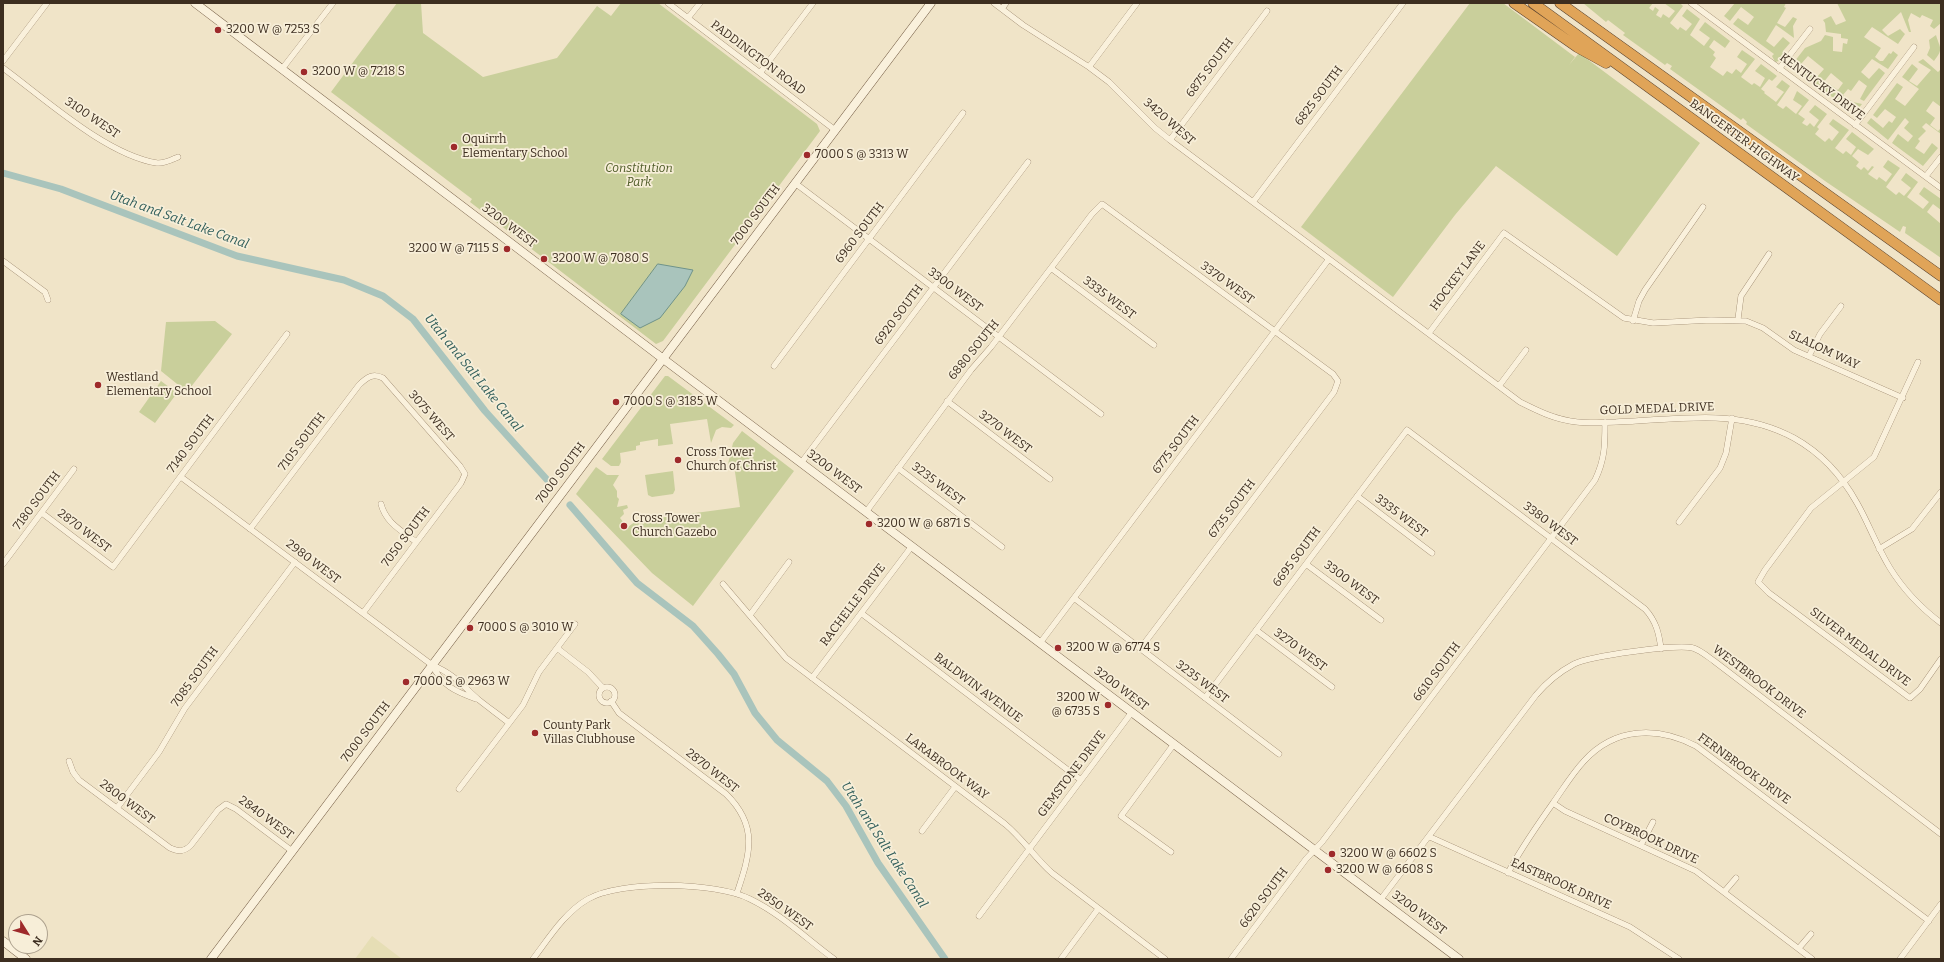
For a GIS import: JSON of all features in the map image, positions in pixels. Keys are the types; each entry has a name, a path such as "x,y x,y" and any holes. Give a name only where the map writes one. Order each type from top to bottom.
{"highway":[{"path":"1514,3 1577,47 1599,60 1627,72"},
{"name":"BANGERTER HIGHWAY","path":"1532,3 1941,300"},
{"name":"BANGERTER HIGHWAY","path":"1560,3 1941,276"}],"street":[{"path":"3,62 47,3"},
{"name":"3200 WEST","path":"196,3 662,358 1459,959"},
{"path":"282,69 333,3"},
{"name":"PADDINGTON ROAD","path":"668,3 835,130"},
{"path":"688,18 700,3"},
{"path":"760,73 813,3"},
{"name":"7000 SOUTH","path":"211,959 662,358 931,3"},
{"name":"3420 WEST","path":"994,3 1023,25 1089,67 1109,82 1155,128 1329,259"},
{"path":"1002,9 1006,3"},
{"path":"1089,67 1137,3"},
{"name":"6825 SOUTH","path":"1253,202 1403,3"},
{"name":"KENTUCKY DRIVE","path":"1691,3 1941,188"},
{"name":"6875 SOUTH","path":"1170,140 1267,11"},
{"path":"1779,69 1810,29"},
{"path":"1855,125 1914,47"},
{"name":"3100 WEST","path":"3,68 77,123 118,149 139,158 158,163 169,161 178,157"},
{"name":"6960 SOUTH","path":"774,366 963,113"},
{"path":"1926,176 1941,157"},
{"name":"6920 SOUTH","path":"801,463 1028,162"},
{"name":"3300 WEST","path":"795,183 870,238 1101,414"},
{"name":"6880 SOUTH","path":"866,512 1092,214 1102,204"},
{"name":"3370 WEST","path":"1102,204 1276,331 1333,374 1338,381"},
{"path":"1633,320 1639,301 1645,290 1703,207"},
{"name":"SLALOM WAY","path":"1504,233 1616,314 1633,320 1653,324 1738,319 1754,323 1785,345 1903,398"},
{"name":"HOCKEY LANE","path":"1428,333 1504,233"},
{"path":"1738,319 1741,296 1769,254"},
{"name":"6775 SOUTH","path":"1040,643 1329,259"},
{"name":"GOLD MEDAL DRIVE","path":"1329,259 1520,402 1543,414 1578,422 1732,418 1760,423 1795,439 1824,460 1843,482 1858,503 1879,549 1903,587 1919,604 1941,623"},
{"path":"3,261 45,292 48,300"},
{"name":"3335 WEST","path":"1051,268 1154,345"},
{"path":"1809,356 1820,334 1841,306"},
{"name":"7140 SOUTH","path":"113,567 287,334"},
{"path":"1499,386 1526,350"},
{"path":"1843,482 1863,468 1874,457 1903,398 1918,362"},
{"name":"3075 WEST","path":"377,376 388,382 460,466 465,474"},
{"name":"7105 SOUTH","path":"250,529 360,385 365,379 377,376"},
{"name":"6735 SOUTH","path":"1140,649 1334,392 1338,381"},
{"name":"3270 WEST","path":"948,402 1050,479"},
{"path":"1679,522 1720,468 1726,452 1732,418"},
{"name":"6610 SOUTH","path":"1314,850 1595,480 1602,464 1605,449 1605,422"},
{"name":"6695 SOUTH","path":"1205,698 1407,430"},
{"name":"3380 WEST","path":"1407,430 1645,609 1653,618 1659,632 1661,649"},
{"name":"3235 WEST","path":"898,468 1002,547"},
{"name":"7180 SOUTH","path":"3,564 74,469"},
{"name":"7050 SOUTH","path":"363,613 461,483 465,474"},
{"name":"2980 WEST","path":"181,477 432,665 448,672 464,684 478,699 509,723"},
{"name":"SILVER MEDAL DRIVE","path":"1843,482 1811,508 1765,570 1758,582 1769,593 1910,698 1920,689 1941,659"},
{"path":"1879,549 1912,529 1941,492"},
{"name":"3335 WEST","path":"1357,496 1432,553"},
{"path":"381,504 384,514 390,522 416,542"},
{"name":"2870 WEST","path":"42,513 113,567"},
{"name":"RACHELLE DRIVE","path":"812,678 912,546"},
{"name":"7085 SOUTH","path":"117,808 158,752 185,708 295,562"},
{"path":"750,614 789,562"},
{"name":"3300 WEST","path":"1306,564 1381,620"},
{"name":"LARABROOK WAY","path":"723,584 750,614 777,649 812,678 1005,824 1030,848 1036,858 1052,873 1165,959"},
{"name":"3235 WEST","path":"1074,598 1279,754"},
{"name":"BALDWIN AVENUE","path":"861,613 1082,780"},
{"path":"459,789 523,705 539,672 575,624"},
{"name":"3270 WEST","path":"1256,630 1332,687"},
{"name":"WESTBROOK DRIVE","path":"1381,899 1430,837 1536,695 1551,679 1576,664 1594,658 1661,649 1685,647 1701,652 1941,834"},
{"path":"557,648 588,672 603,688"},
{"name":"2980 WEST","path":"432,665 439,679 457,692 478,699"},
{"path":"609,687 613,690 615,697 611,701 605,702 601,699 600,694 603,688 609,687"},
{"name":"2870 WEST","path":"611,701 618,713 726,794 739,809 749,834 750,846 748,858 737,893"},
{"name":"GEMSTONE DRIVE","path":"979,916 1132,712"},
{"name":"FERNBROOK DRIVE","path":"1508,873 1526,841 1584,760 1608,742 1638,733 1669,734 1696,746 1929,920"},
{"path":"1171,852 1121,816 1174,744"},
{"name":"2800 WEST","path":"69,761 73,772 80,780 170,848 182,851"},
{"path":"922,831 955,787"},
{"name":"COYBROOK DRIVE","path":"1553,803 1565,811 1696,871 1812,959"},
{"name":"2840 WEST","path":"182,851 191,845 218,810 226,804 236,809 292,851"},
{"path":"1641,845 1653,822"},
{"name":"EASTBROOK DRIVE","path":"1430,837 1630,927 1679,959"},
{"name":"6620 SOUTH","path":"1231,959 1314,850"},
{"path":"1724,892 1736,878"},
{"name":"2850 WEST","path":"533,959 560,924 577,906 599,894 624,888 697,887 717,888 737,893 770,911 834,959"},
{"path":"1900,959 1941,904"},
{"path":"1061,959 1098,909"},
{"path":"1799,948 1811,934"},
{"path":"3,942 26,959"}],"shaded area":[{"path":"372,936 402,959 355,959"}],"green space":[{"name":"Constitution Park","path":"397,3 421,3 423,33 483,77 557,58 597,6 611,16 621,3 658,3 817,124 820,131 663,341 656,344 470,202 472,199 331,92"},
{"path":"1470,3 1503,3 1575,57 1569,65 1579,53 1700,143 1617,256 1496,166 1455,215 1393,297 1301,227"},
{"path":"1583,3 1653,3 1649,8 1653,11 1655,7 1659,10 1656,15 1661,18 1663,14 1669,18 1675,11 1664,3 1680,3 1683,6 1670,23 1678,30 1680,27 1686,31 1692,24 1682,16 1687,9 1700,19 1690,35 1704,46 1710,38 1699,30 1705,22 1730,41 1725,48 1714,40 1709,47 1715,52 1713,55 1716,58 1710,67 1723,76 1727,71 1732,74 1736,69 1741,73 1747,64 1737,57 1742,50 1755,59 1741,77 1752,85 1754,83 1760,87 1765,78 1755,71 1761,64 1777,76 1772,81 1769,79 1761,89 1776,102 1784,92 1776,87 1782,80 1790,86 1777,105 1783,109 1786,106 1796,114 1802,106 1793,100 1797,91 1809,100 1798,114 1805,119 1802,123 1807,126 1810,123 1814,127 1819,120 1809,112 1815,105 1827,114 1817,127 1819,129 1815,134 1825,142 1829,138 1832,141 1839,132 1829,124 1833,119 1849,130 1835,148 1843,154 1846,151 1851,155 1856,147 1846,139 1852,132 1874,149 1868,155 1858,149 1852,156 1859,162 1856,166 1861,170 1864,167 1868,171 1872,166 1874,167 1868,174 1877,180 1879,177 1886,182 1892,174 1883,167 1888,160 1900,168 1886,187 1896,195 1899,192 1904,196 1911,188 1901,180 1906,173 1918,182 1907,197 1923,209 1929,202 1919,194 1924,187 1941,199 1941,210 1933,204 1927,212 1941,224 1941,258 1905,233 1906,227 1903,226 1900,232 1825,181 1746,124 1747,122 1743,118 1741,120 1670,69 1672,66 1667,63 1665,65 1623,35 1625,33 1608,20 1606,22"},
{"path":"1735,3 1786,3 1784,7 1786,8 1777,23 1785,27 1793,17 1797,19 1793,26 1794,38 1776,25 1766,41 1774,47 1783,37 1790,43 1783,51 1786,53 1783,60 1775,62 1772,56 1774,54 1733,24 1738,18 1748,25 1754,17 1741,7 1730,21 1724,16"},
{"path":"1837,3 1941,3 1941,23 1934,29 1930,26 1933,20 1922,15 1920,18 1911,13 1908,20 1911,32 1909,32 1901,12 1882,30 1888,36 1900,29 1905,34 1898,44 1872,27 1864,37 1881,48 1875,57 1880,61 1883,61 1889,53 1891,54 1893,51 1898,55 1888,69 1872,59 1861,72 1869,79 1879,68 1885,73 1864,101 1860,99 1867,86 1859,80 1851,91 1848,89 1843,95 1853,102 1862,104 1854,114 1823,90 1828,83 1838,90 1843,83 1831,73 1819,88 1803,75 1806,70 1817,77 1824,69 1808,56 1801,64 1804,67 1799,73 1791,66 1805,48 1821,41 1825,35 1833,37 1833,51 1842,52 1843,43 1847,44 1848,39 1841,38 1841,34 1826,32 1825,23 1823,20 1831,16 1836,25 1846,21"},
{"path":"1936,35 1940,46 1940,51 1934,61 1927,55 1930,48 1929,40"},
{"path":"1923,59 1938,72 1941,69 1941,107 1933,101 1926,111 1935,118 1930,125 1938,131 1941,128 1941,134 1926,123 1922,127 1926,131 1918,139 1920,141 1915,148 1924,154 1932,143 1938,148 1923,166 1892,143 1898,134 1908,142 1913,136 1904,128 1909,122 1905,118 1888,140 1867,123 1871,118 1883,128 1889,121 1892,123 1896,117 1885,109 1877,118 1873,115 1897,83 1903,87 1895,99 1905,106 1919,89 1902,77 1912,64 1918,69 1909,81 1917,86 1931,70 1918,62"},
{"path":"215,321 232,334 187,392 161,371 166,322"},
{"path":"665,376 668,376 734,425 731,428 722,427 716,430 711,443 707,419 670,424 673,444 658,446 658,439 640,442 640,445 636,446 636,450 620,453 621,462 619,466 611,466 602,459"},
{"path":"161,381 177,393 155,423 139,412"},
{"path":"742,431 794,471 693,606 652,573 576,494 596,467 607,475 619,475 613,485 617,491 617,497 619,499 617,507 627,505 628,508 623,510 624,514 620,518 624,523 621,526 624,530 636,521 740,507 734,465 730,466 728,464 733,443"},
{"path":"673,471 675,490 673,494 652,497 648,495 645,475"}],"water":[{"path":"658,264 693,270 685,286 660,318 640,328 621,314"}],"waterway":[{"name":"Utah and Salt Lake Canal","path":"3,173 61,189 237,256 344,280 383,296 413,319 485,411 550,483"},
{"name":"Utah and Salt Lake Canal","path":"570,505 637,583 693,626 718,654 734,674 755,713 777,740 827,781 846,806 878,863 945,959"}],"place":[{"name":"3200 W @ 7253 S","path":"218,30"},
{"name":"3200 W @ 7218 S","path":"304,72"},
{"name":"Oquirrh Elementary School","path":"454,147"},
{"name":"7000 S @ 3313 W","path":"807,155"},
{"name":"3200 W @ 7115 S","path":"507,249"},
{"name":"3200 W @ 7080 S","path":"544,259"},
{"name":"Westland Elementary School","path":"98,385"},
{"name":"7000 S @ 3185 W","path":"616,402"},
{"name":"Cross Tower Church of Christ","path":"678,460"},
{"name":"3200 W @ 6871 S","path":"869,524"},
{"name":"Cross Tower Church Gazebo","path":"624,526"},
{"name":"7000 S @ 3010 W","path":"470,628"},
{"name":"3200 W @ 6774 S","path":"1058,648"},
{"name":"7000 S @ 2963 W","path":"406,682"},
{"name":"3200 W @ 6735 S","path":"1108,705"},
{"name":"County Park Villas Clubhouse","path":"535,733"},
{"name":"3200 W @ 6602 S","path":"1332,854"},
{"name":"3200 W @ 6608 S","path":"1328,870"}]}
